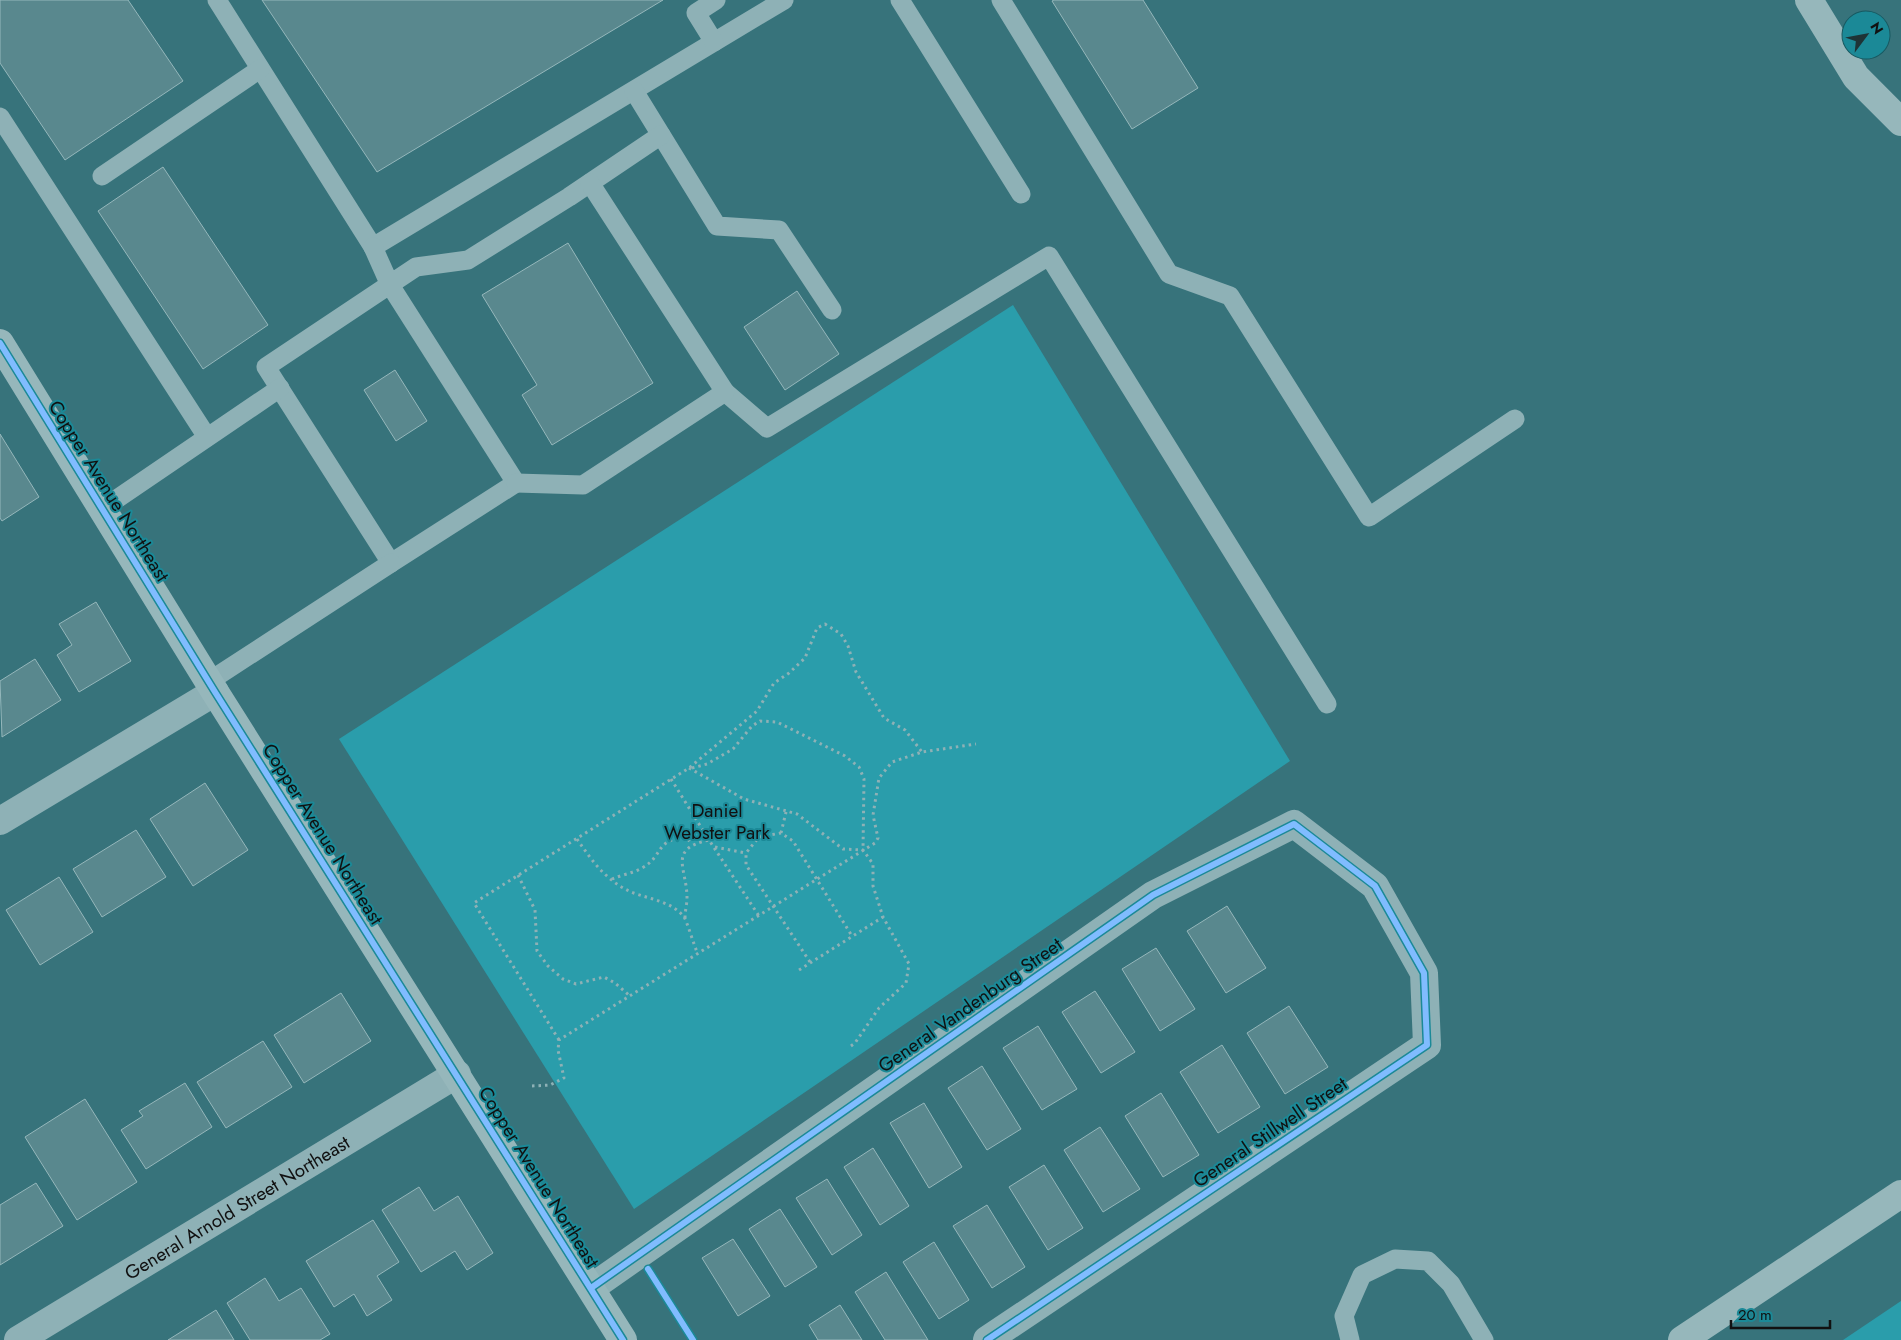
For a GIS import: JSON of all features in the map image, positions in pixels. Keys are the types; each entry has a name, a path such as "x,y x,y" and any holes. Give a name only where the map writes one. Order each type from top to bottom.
{"street":[{"path":"1809,0 1856,77 1901,122"},
{"name":"Copper Avenue Northeast","path":"0,342 212,687 623,1340"},
{"path":"0,821 212,687"},
{"name":"General Vandenburg Street","path":"591,1288 1153,895 1294,824 1375,886"},
{"name":"General Stillwell Street","path":"987,1340 1427,1045 1424,973 1375,886"},
{"name":"General Arnold Street Northeast","path":"18,1340 457,1074"},
{"path":"1682,1340 1901,1194"}],"lane":[{"path":"217,0 373,248 390,285 516,484"},
{"path":"714,42 696,13 716,0"},
{"path":"373,248 784,0"},
{"path":"900,0 1022,194"},
{"path":"1001,0 1169,274 1230,296 1369,517 1514,420"},
{"path":"102,176 260,69"},
{"path":"634,91 717,226 779,230 832,310"},
{"path":"0,117 207,437"},
{"path":"391,563 266,367 416,267 468,260 590,184 661,135"},
{"path":"590,184 725,392 767,428 1048,256 1327,704"},
{"path":"102,509 280,388"},
{"path":"212,687 391,563 516,484 583,485 725,392"},
{"path":"1350,1340 1344,1316 1362,1275 1395,1259 1428,1261 1451,1284 1484,1340"}],"path":[{"path":"532,1086 550,1085 564,1078 558,1050 560,1040 474,903 690,768 757,711 774,683 789,673 805,658 817,628 825,624 841,634 848,646 856,672 884,718 905,730 922,752"},
{"path":"690,768 707,764 733,749 752,726 760,721 777,722 846,756 859,767 864,779 865,834 863,850 873,864 873,886 883,917 909,964 906,982 879,1008 856,1043 848,1048"},
{"path":"560,1040 875,843 878,838 873,815 879,778 892,762 922,752 976,744"},
{"path":"690,768 744,799 797,814 843,849 863,850"},
{"path":"671,779 759,916"},
{"path":"781,833 786,812"},
{"path":"810,962 746,865 746,852 759,837 781,833 793,841 852,936"},
{"path":"612,879 642,868 654,858 663,844 672,838 686,837 692,844"},
{"path":"577,839 594,865 624,889 665,904 685,918"},
{"path":"698,954 690,938 685,918 687,898 681,864 684,853 692,844 709,840"},
{"path":"714,847 746,852"},
{"path":"518,875 535,910 538,951 548,966 563,979 576,984 604,977 615,983 630,996"},
{"path":"799,970 883,917"}],"green space":[{"name":"Daniel Webster Park","path":"1013,305 1290,761 634,1209 339,739"},
{"path":"1901,1301 1901,1340 1843,1340"}],"building":[{"path":"0,0 128,0 183,81 65,160 0,63"},
{"path":"262,0 663,0 377,172"},
{"path":"1143,0 1198,88 1132,129 1052,1"},
{"path":"163,167 268,325 203,369 98,211"},
{"path":"568,243 653,383 552,445 522,395 537,385 482,295"},
{"path":"797,291 839,354 785,390 744,327"},
{"path":"395,370 427,421 396,441 364,390"},
{"path":"0,434 39,497 2,521 0,518"},
{"path":"96,602 131,661 79,692 57,655 72,645 59,624"},
{"path":"35,659 61,700 2,737 0,681"},
{"path":"205,783 248,850 193,886 150,819"},
{"path":"136,830 166,877 102,917 73,869"},
{"path":"59,877 93,932 40,965 6,910"},
{"path":"1227,906 1266,968 1226,993 1187,931"},
{"path":"1156,948 1195,1009 1160,1031 1122,969"},
{"path":"1095,991 1135,1052 1101,1073 1062,1012"},
{"path":"341,993 371,1041 304,1083 274,1035"},
{"path":"1289,1006 1328,1067 1285,1094 1247,1033"},
{"path":"1038,1026 1077,1089 1042,1110 1003,1048"},
{"path":"263,1041 292,1087 226,1128 197,1082"},
{"path":"1222,1045 1260,1107 1218,1133 1180,1072"},
{"path":"982,1066 1021,1129 987,1150 948,1088"},
{"path":"185,1083 212,1127 146,1169 121,1130 143,1116 139,1111"},
{"path":"1161,1093 1199,1155 1163,1177 1125,1116"},
{"path":"85,1099 137,1182 77,1220 25,1137"},
{"path":"924,1103 962,1167 929,1188 890,1123"},
{"path":"1100,1127 1140,1189 1103,1212 1064,1150"},
{"path":"873,1148 909,1206 880,1225 844,1167"},
{"path":"1044,1165 1083,1228 1048,1250 1009,1187"},
{"path":"827,1179 862,1235 832,1255 796,1198"},
{"path":"36,1183 63,1226 0,1265 0,1205"},
{"path":"419,1187 434,1211 458,1196 493,1253 467,1270 455,1251 421,1272 382,1210"},
{"path":"987,1205 1025,1267 992,1288 953,1226"},
{"path":"780,1209 817,1267 785,1287 749,1229"},
{"path":"373,1220 399,1262 377,1276 392,1300 367,1316 354,1294 334,1307 306,1261"},
{"path":"733,1239 770,1296 738,1316 702,1258"},
{"path":"934,1242 969,1300 939,1319 903,1262"},
{"path":"886,1272 928,1340 885,1340 855,1292"},
{"path":"265,1278 279,1301 301,1288 330,1334 320,1340 250,1340 227,1303"},
{"path":"840,1305 862,1340 818,1340 809,1325"},
{"path":"216,1310 234,1340 168,1340"}],"cycle path":[{"path":"0,343 215,692 623,1340"},
{"path":"591,1288 1153,895 1294,824 1375,886 1424,973 1427,1045 987,1340"},
{"path":"648,1269 693,1340"}]}
